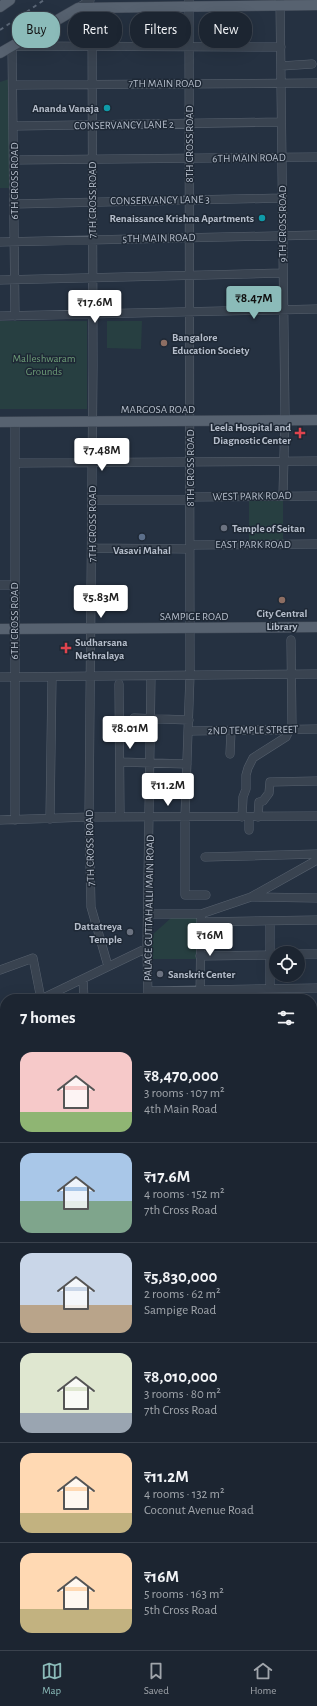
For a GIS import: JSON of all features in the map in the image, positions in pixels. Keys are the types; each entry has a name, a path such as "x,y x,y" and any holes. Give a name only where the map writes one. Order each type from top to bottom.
{"main road":[{"path":"0,7 10,0"},
{"path":"60,18 78,8 91,4 280,3 317,5"},
{"path":"0,53 12,46"},
{"name":"MARGOSA ROAD","path":"0,422 317,420"},
{"name":"SAMPIGE ROAD","path":"0,629 317,627"}],"street":[{"name":"9TH CROSS ROAD","path":"280,3 285,420 283,496"},
{"path":"191,47 281,47"},
{"name":"6TH CROSS ROAD","path":"12,48 14,85 15,316"},
{"name":"7TH CROSS ROAD","path":"92,48 92,548 89,817 91,907 108,966"},
{"name":"8TH CROSS ROAD","path":"189,48 190,675 185,817 185,895 206,895"},
{"path":"281,66 312,64"},
{"name":"7TH MAIN ROAD","path":"14,85 317,83"},
{"name":"CONSERVANCY LANE 2","path":"14,126 282,122"},
{"name":"6TH MAIN ROAD","path":"14,160 317,157"},
{"name":"CONSERVANCY LANE 3","path":"14,204 282,198"},
{"name":"5TH MAIN ROAD","path":"0,242 317,235"},
{"path":"0,280 283,274"},
{"path":"0,316 317,309"},
{"name":"6TH CROSS ROAD","path":"15,422 15,820"},
{"path":"15,463 317,460"},
{"name":"WEST PARK ROAD","path":"92,500 185,500 190,497 317,496"},
{"name":"EAST PARK ROAD","path":"92,548 317,544"},
{"path":"0,585 14,585"},
{"path":"249,830 242,797 246,789 246,775 248,768 253,758 286,737 291,729 291,640"},
{"path":"0,677 317,674"},
{"name":"PALACE GUTTAHALLI MAIN ROAD","path":"148,994 147,948 151,676"},
{"path":"50,818 52,677"},
{"path":"119,684 120,816"},
{"path":"134,718 189,720"},
{"name":"2ND TEMPLE STREET","path":"189,731 317,729"},
{"path":"230,754 231,730"},
{"path":"120,762 187,764"},
{"path":"258,817 259,802 263,801 269,793 270,782 317,781"},
{"path":"0,820 120,816 317,816"},
{"path":"205,857 317,854"},
{"path":"201,918 251,897 317,860"},
{"path":"251,897 317,898"},
{"path":"148,914 270,921 317,920"},
{"path":"200,994 201,918"},
{"path":"270,921 272,946"},
{"path":"57,994 108,966 147,948"},
{"path":"305,954 317,954"},
{"path":"200,956 269,955"},
{"path":"0,970 33,958 40,994"},
{"path":"83,979 84,994"},
{"path":"270,994 271,982"},
{"path":"158,994 200,990 317,988"},
{"path":"0,1079 0,1110"},
{"path":"0,1231 0,1250"}],"green space":[{"path":"12,78 12,188 0,188 0,82"},
{"name":"Malleshwaram Grounds","path":"0,321 87,321 87,409 0,409"},
{"path":"107,321 142,321 141,349 107,348"},
{"path":"249,501 283,501 283,542 249,542"},
{"path":"171,918 197,918 197,959 151,959 151,936"}],"railway":[{"path":"0,30 44,0"}],"place":[{"name":"Ananda Vanaja","path":"107,108"},
{"name":"Renaissance Krishna Apartments","path":"262,218"},
{"name":"Bangalore Education Society","path":"164,343"},
{"name":"Leela Hospital and Diagnostic Center","path":"300,433"},
{"name":"Temple of Seitan","path":"224,528"},
{"name":"Vasavi Mahal","path":"142,537"},
{"name":"City Central Library","path":"282,600"},
{"name":"Sudharsana Nethralaya","path":"66,648"},
{"name":"Dattatreya Temple","path":"130,932"},
{"name":"Sanskrit Center","path":"160,974"}]}
